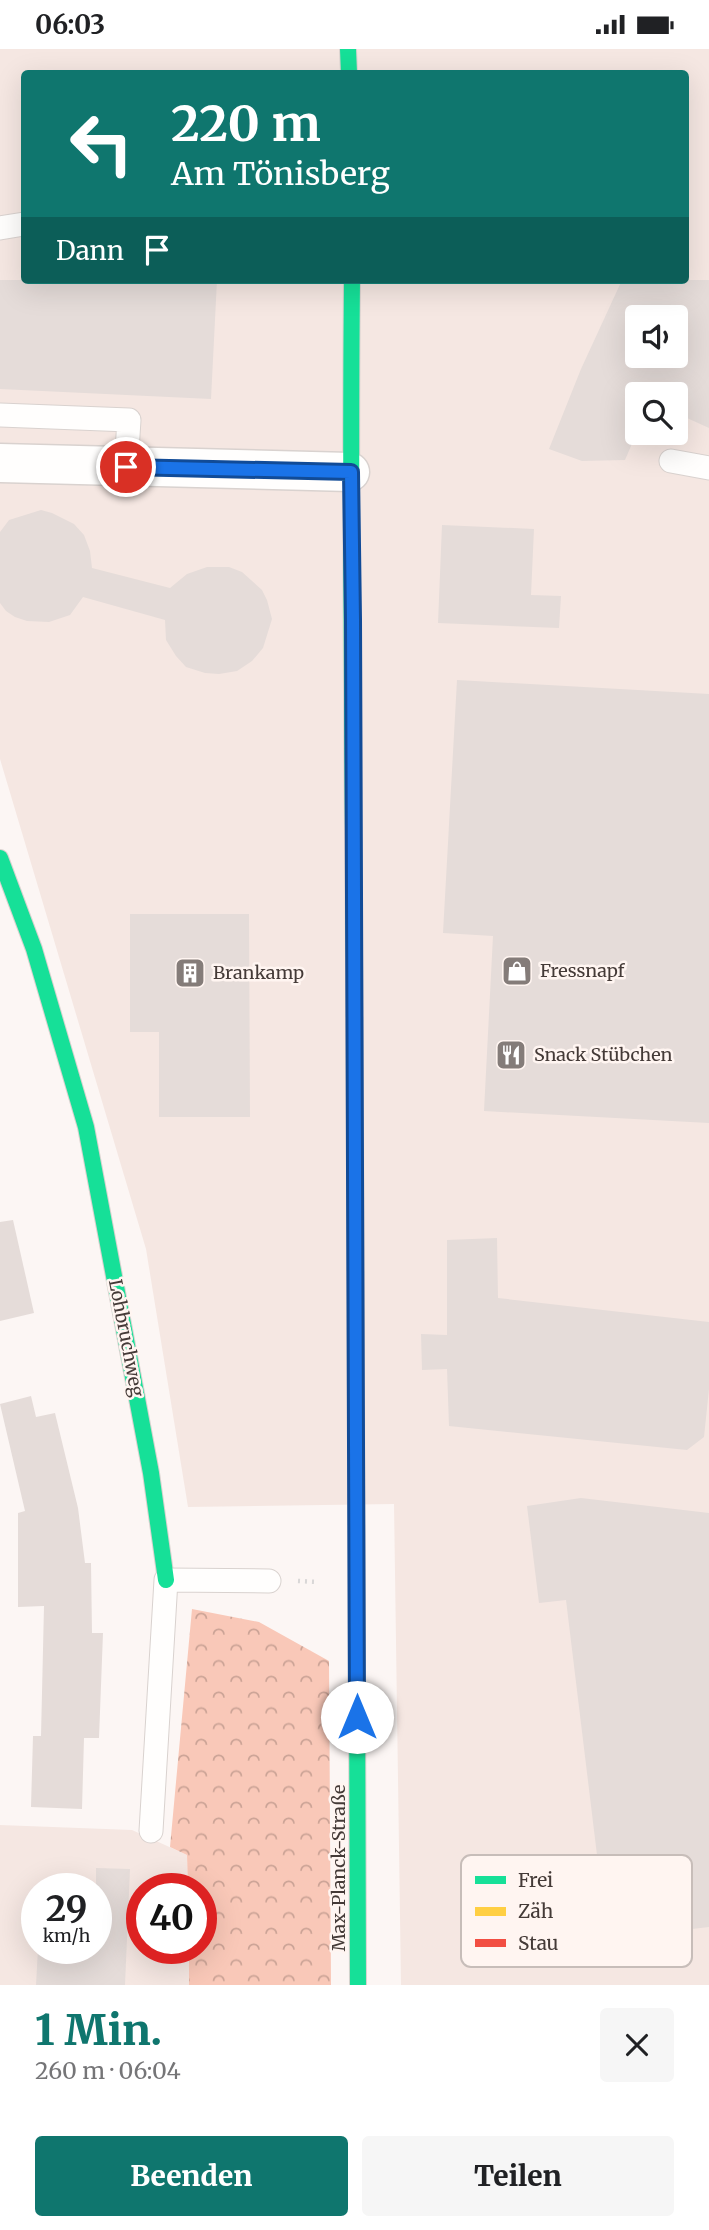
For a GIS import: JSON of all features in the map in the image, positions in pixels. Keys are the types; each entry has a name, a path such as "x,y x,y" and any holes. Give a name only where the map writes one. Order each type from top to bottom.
{"street":[{"path":"348,49 349,70"},
{"name":"Max-Planck-Straße","path":"352,284 358,1985"},
{"path":"0,463 351,472"},
{"name":"Lohbruchweg","path":"0,858 38,961 86,1127 151,1473 166,1580"}],"lane":[{"path":"0,228 21,224"},
{"path":"0,415 129,420 126,467"},
{"path":"671,461 709,468"},
{"path":"166,1580 269,1581"},
{"name":"Lohbruchweg","path":"151,1831 166,1580"}],"path":[{"path":"269,1581 357,1583"}],"shaded area":[{"path":"0,49 709,49 709,1985 401,1985 394,1504 188,1507 146,1249 0,759"},
{"path":"0,1825 132,1830 187,1855 188,1873 126,1873 126,1964 189,1964 189,1985 0,1985"}],"green space":[{"path":"192,1609 259,1622 329,1661 331,1985 189,1985 189,1964 217,1964 217,1873 188,1873 187,1855 170,1847"}],"building":[{"path":"0,280 21,280 21,284 217,284 211,399 0,389"},
{"path":"689,280 709,280 709,428 688,418 688,382 625,382 625,445 631,445 625,460 582,461 549,449 581,369 620,284 689,284"},
{"path":"41,510 74,524 84,535 92,568 170,588 187,574 207,567 229,567 242,572 262,590 267,600 272,619 263,648 252,661 237,671 205,673 186,667 176,656 166,640 165,620 83,597 70,615 49,622 27,621 15,617 0,603 0,532 9,520"},
{"path":"442,525 534,529 531,595 561,596 559,628 438,623"},
{"path":"457,680 709,694 709,1123 484,1111 493,936 443,933"},
{"name":"Brankamp","path":"130,914 249,914 250,1117 159,1117 159,1032 130,1032"},
{"path":"13,1220 34,1313 0,1321 0,1222"},
{"path":"497,1238 498,1298 709,1322 709,1389 704,1437 687,1450 449,1426 447,1369 422,1370 421,1334 447,1335 447,1240"},
{"path":"31,1396 36,1417 55,1413 78,1508 85,1563 91,1563 92,1633 103,1633 99,1738 84,1738 82,1809 31,1807 33,1736 41,1736 44,1606 18,1607 18,1513 25,1511 0,1404"},
{"path":"581,1498 709,1513 709,1927 692,1929 692,1855 597,1855 566,1600 539,1603 527,1506"},
{"path":"96,1868 130,1869 130,1873 126,1873 125,1985 36,1985 37,1964 112,1964 112,1873 96,1873"}],"traffic: fast":[{"path":"348,49 349,70"},
{"path":"352,284 355,1127"},
{"path":"0,858 34,949 86,1127 151,1473 166,1580"},
{"path":"357,1675 358,1985"}],"traffic: slow":[{"path":"355,1127 356,1399"}],"traffic: jam":[{"path":"356,1399 357,1675"}],"place":[{"name":"Fressnapf","path":"517,971"},
{"name":"Brankamp","path":"190,973"},
{"name":"Snack Stübchen","path":"511,1055"}],"route":[{"path":"126,467 351,472 357,1717"}]}
